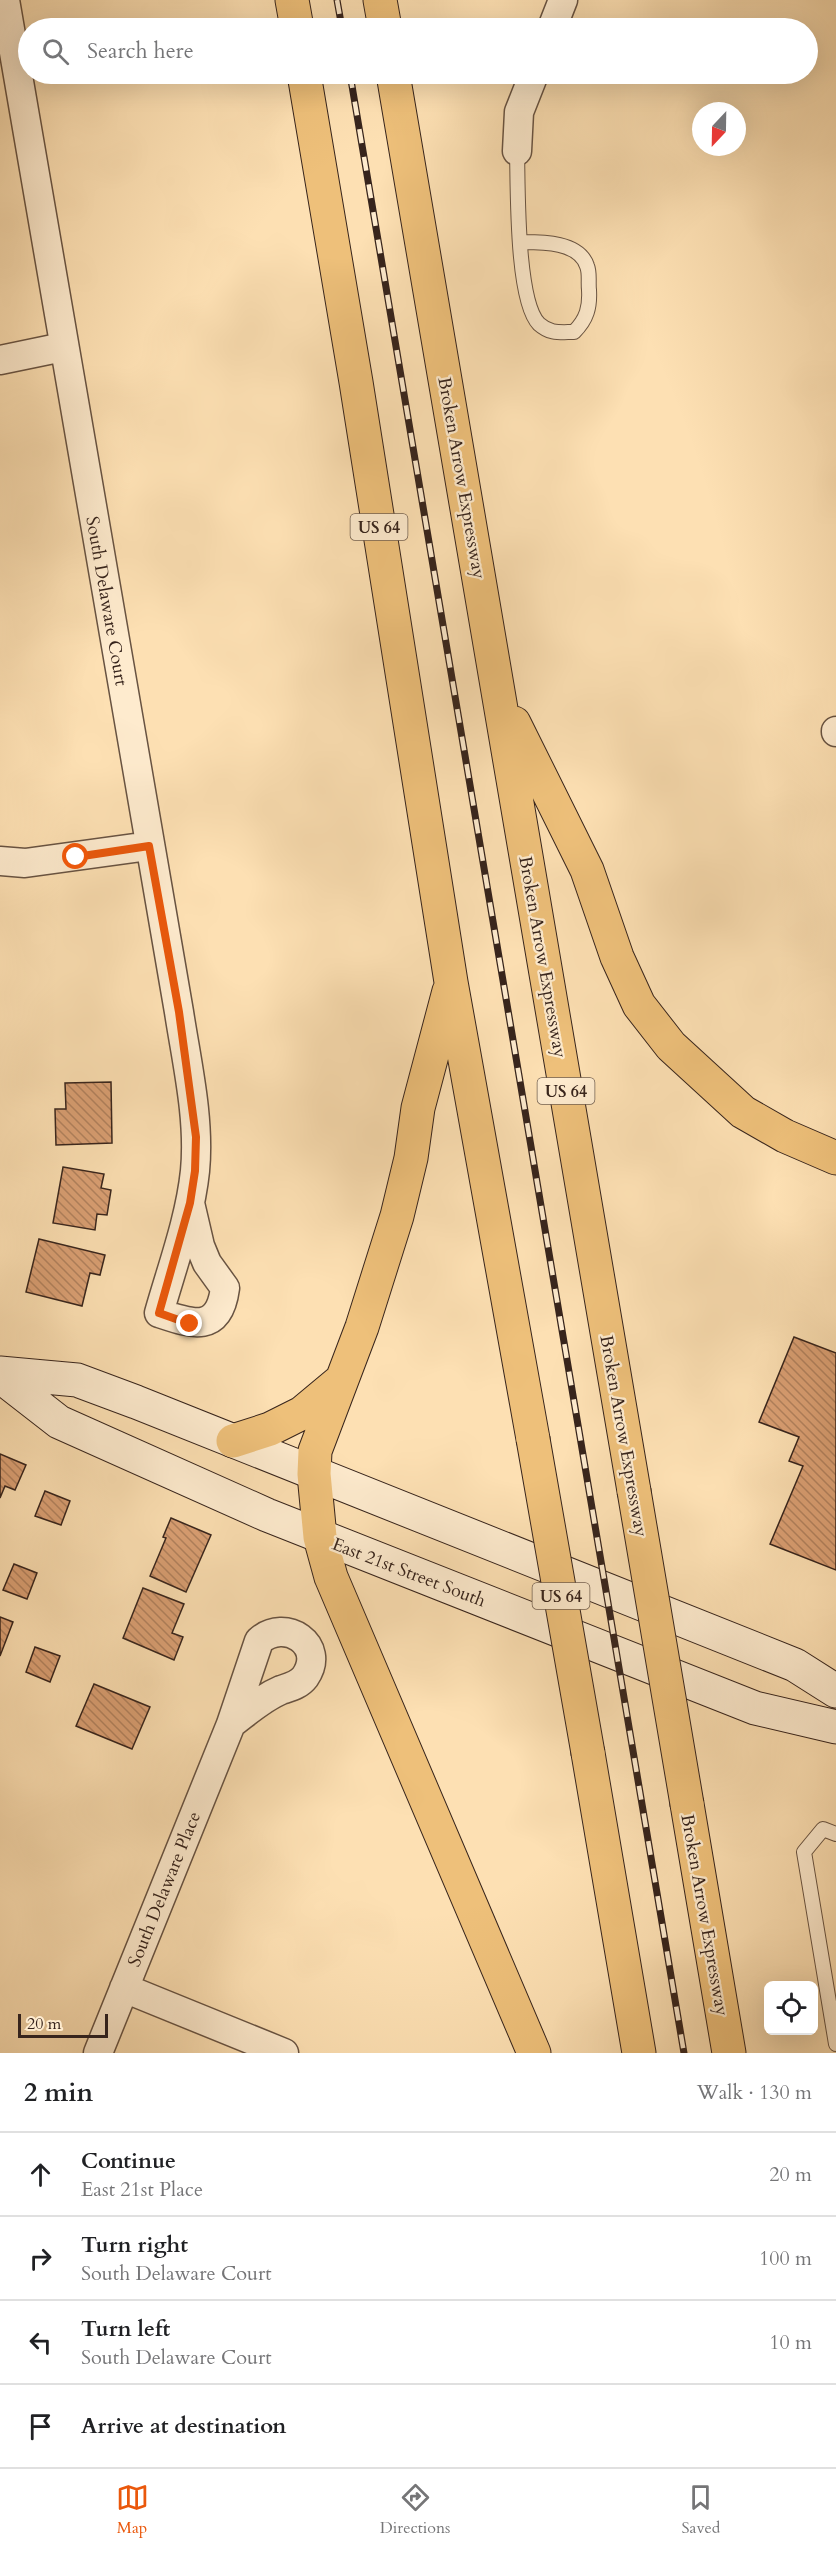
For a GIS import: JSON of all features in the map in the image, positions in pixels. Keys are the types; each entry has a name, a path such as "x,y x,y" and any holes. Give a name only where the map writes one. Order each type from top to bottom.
{"highway":[{"path":"292,0 295,18"},
{"path":"380,0 383,18"},
{"name":"US 64","path":"306,84 356,382 451,982 639,2053"},
{"name":"Broken Arrow Expressway","path":"395,84 729,2053"},
{"path":"498,691 586,870 616,957 639,1005 671,1046 743,1112 785,1136 836,1158"},
{"path":"451,982 418,1108 411,1158 397,1216 362,1327 339,1382 315,1451 314,1474 320,1536 331,1577 534,2053"},
{"path":"233,1441 270,1429 302,1413 339,1382"}],"main road":[{"name":"East 21st Street South","path":"0,1374 77,1380 795,1665 836,1691"},
{"name":"East 21st Street South","path":"0,1374 59,1422 320,1536 755,1708 836,1727"}],"street":[{"name":"South Delaware Court","path":"5,0 18,78"},
{"path":"556,18 563,0"},
{"name":"South Delaware Court","path":"19,84 191,1094 196,1137 195,1171 190,1203"},
{"path":"517,151 519,112 530,84"},
{"path":"0,360 63,347"},
{"path":"0,861 25,863 149,846"},
{"name":"South Delaware Place","path":"98,2053 231,1724"},
{"path":"124,1988 284,2053"}],"lane":[{"path":"517,151 520,242 531,310 538,323 551,332 574,332 585,321 590,302 587,265 577,253 552,242 520,242"},
{"path":"836,1834 823,1829 804,1852 836,2044"}],"building":[{"path":"111,1082 112,1143 56,1145 55,1109 66,1109 65,1083"},
{"path":"63,1167 104,1174 101,1188 111,1190 107,1215 97,1214 95,1230 53,1223"},
{"path":"39,1239 105,1255 100,1275 90,1273 82,1306 26,1292"},
{"path":"794,1337 836,1353 836,1570 770,1544 803,1466 789,1461 799,1437 759,1422"},
{"path":"0,1454 26,1465 15,1490 5,1486 0,1498"},
{"path":"45,1491 70,1501 61,1525 35,1516"},
{"path":"171,1518 211,1535 186,1592 150,1576 166,1538 163,1537"},
{"path":"14,1564 37,1573 27,1599 3,1590"},
{"path":"143,1588 184,1604 172,1633 183,1637 174,1660 123,1638"},
{"path":"0,1617 13,1622 0,1656"},
{"path":"35,1647 60,1656 50,1682 26,1672"},
{"path":"94,1684 150,1707 132,1749 76,1726"}],"railway":[{"path":"337,0 340,18"},
{"path":"352,84 684,2053"}],"route":[{"path":"76,857 149,846 179,1012 196,1137 195,1171 190,1203 159,1313 190,1324"}]}
